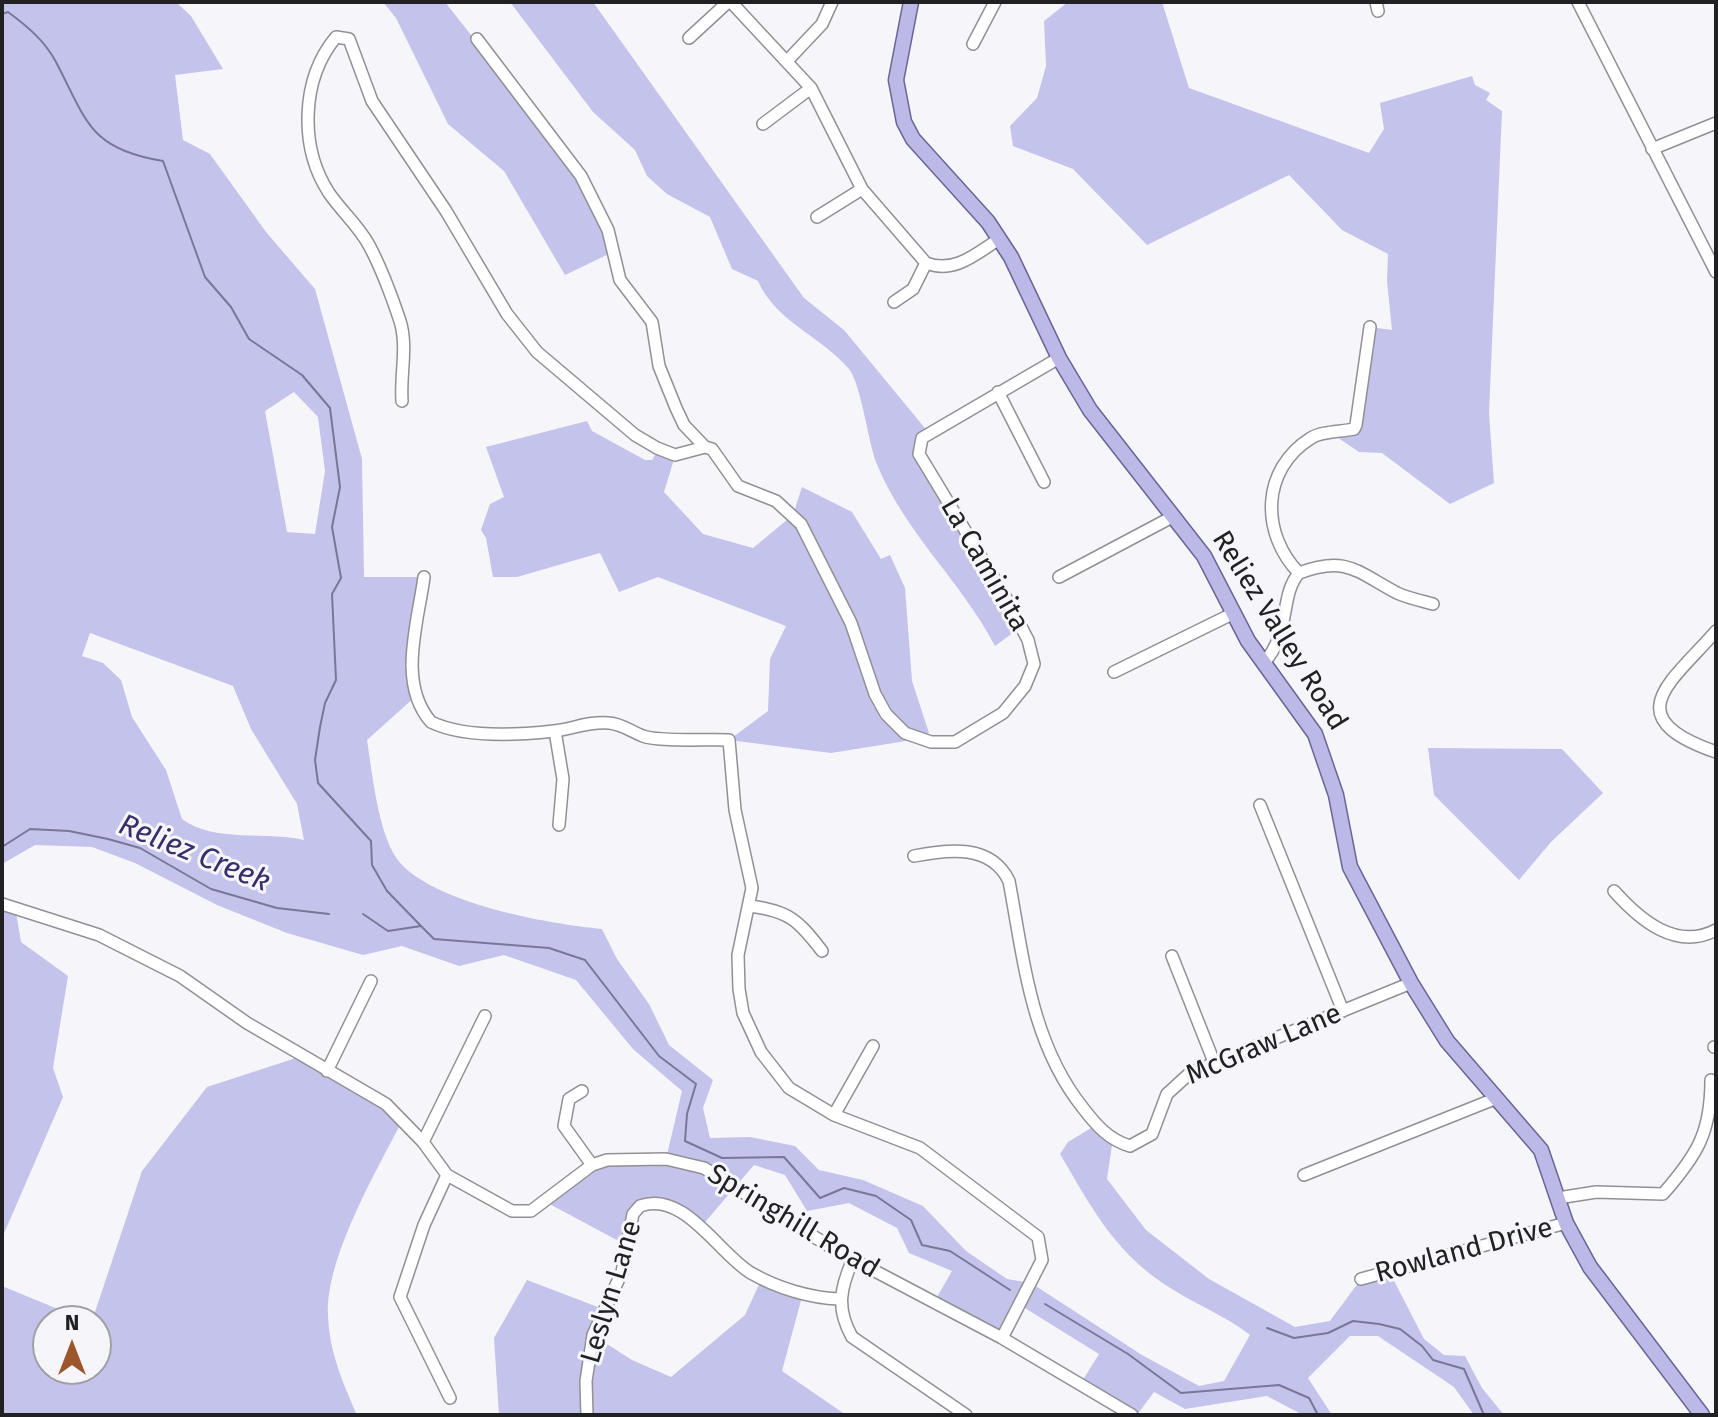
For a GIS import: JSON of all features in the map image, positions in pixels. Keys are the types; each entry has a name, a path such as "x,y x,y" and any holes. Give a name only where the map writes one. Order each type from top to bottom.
{"main road":[{"name":"Reliez Valley Road","path":"911,2 896,80 904,122 921,152 975,207 999,239 1059,358 1090,410 1204,556 1263,664 1315,734 1324,751 1350,867 1411,983 1447,1041 1541,1150 1566,1223 1608,1295 1699,1414"}],"street":[{"path":"689,38 730,2 788,60 811,88 862,189 926,263 938,268 957,265 999,239"},
{"path":"788,60 822,24 832,2"},
{"path":"973,44 995,2"},
{"path":"1578,2 1716,272"},
{"path":"402,401 403,332 399,318 372,249 322,181 310,135 307,106 310,87 319,63 336,37 349,39 372,101 446,211 507,314 550,365 635,435 675,455 705,447 684,425 676,408 659,366 652,322 620,280 608,230 581,176 477,39"},
{"path":"763,124 811,88"},
{"path":"1652,149 1716,123"},
{"path":"817,217 862,189"},
{"path":"894,302 913,289 926,263"},
{"path":"1299,573 1279,549 1269,496 1281,472 1312,437 1354,429 1370,327"},
{"name":"La Caminita","path":"705,447 720,458 738,486 776,501 801,524 851,623 875,694 886,714 905,733 931,742 955,742 1003,713 1031,676 1034,664 1028,640 919,454 922,438 1059,358"},
{"path":"998,392 1044,482"},
{"path":"1059,577 1174,516"},
{"path":"1299,573 1340,564 1356,568 1400,594 1433,604"},
{"path":"1263,664 1277,649 1292,587 1299,573"},
{"path":"424,577 411,673 425,714 441,726 461,730 555,731 584,723 608,723 629,727 643,737 729,740 735,810 752,888 738,955 743,1013 761,1052 789,1088 834,1115 920,1148 1038,1237 1042,1260 1002,1338"},
{"path":"1114,672 1234,613"},
{"path":"1716,631 1665,686 1659,700 1665,721 1676,736 1716,752"},
{"path":"555,731 563,779 559,825"},
{"path":"1260,805 1343,1011"},
{"name":"McGraw Lane","path":"914,856 937,851 976,854 995,860 1002,868 1009,881 1031,1002 1046,1049 1067,1088 1096,1125 1118,1142 1130,1146 1152,1134 1174,1084 1214,1062 1411,983"},
{"path":"1614,891 1631,910 1667,933 1698,938 1716,930"},
{"name":"Springhill Road","path":"2,904 99,935 180,976 247,1023 386,1104 423,1142 447,1175 522,1213 531,1211 592,1165 607,1160 666,1159 704,1168 853,1259 1002,1338 1132,1415"},
{"path":"750,906 780,910 802,925 822,951"},
{"path":"1172,956 1214,1062"},
{"path":"327,1071 371,981"},
{"path":"423,1142 485,1016"},
{"path":"834,1115 873,1046"},
{"path":"1558,1198 1596,1192 1663,1194 1688,1165 1707,1129 1711,1080"},
{"path":"582,1091 569,1099 564,1126 592,1165"},
{"path":"1304,1175 1497,1098"},
{"path":"447,1175 424,1225 400,1297 450,1398"},
{"name":"Leslyn Lane","path":"587,1415 586,1371 593,1335 622,1272 633,1214 640,1206 660,1204 690,1218 727,1255 762,1278 803,1293 839,1299"},
{"name":"Rowland Drive","path":"1361,1279 1566,1223"},
{"path":"853,1259 839,1299 842,1319 852,1337 966,1415"}],"shaded area":[{"path":"2,2 176,2 191,16 223,69 175,75 183,140 210,154 266,232 315,289 362,459 364,577 424,577 417,630 416,696 367,740 380,818 397,859 413,874 462,899 523,916 602,929 617,959 649,1004 669,1045 713,1080 703,1108 710,1138 750,1137 795,1146 819,1170 863,1180 923,1206 966,1251 1007,1279 1031,1283 1142,1355 1199,1386 1224,1381 1250,1335 1146,1271 1104,1225 1060,1154 1068,1142 1096,1125 1113,1138 1107,1179 1146,1230 1209,1279 1295,1327 1330,1321 1361,1279 1389,1271 1424,1339 1444,1355 1465,1356 1482,1388 1504,1415 1474,1415 1454,1387 1378,1336 1350,1336 1308,1378 1332,1415 1303,1415 1267,1396 1185,1409 1154,1392 1137,1415 1081,1383 1099,1354 1020,1305 1002,1338 933,1304 952,1271 909,1253 897,1228 849,1203 807,1211 785,1175 754,1165 700,1228 675,1210 640,1206 626,1245 544,1201 592,1165 666,1159 682,1091 633,1049 576,980 504,955 459,966 402,946 363,955 287,933 217,905 135,863 92,847 35,845 2,864","holes":["294,392 318,417 325,471 315,534 287,532 265,411","90,633 233,686 251,729 297,804 304,840 225,834 209,831 182,819 166,770 132,717 121,680 103,663 82,656"]},
{"path":"383,2 445,2 571,162 613,252 565,275 504,171 448,124 396,18"},
{"path":"510,2 593,2 804,298 844,330 929,433 919,444 1021,627 995,646 966,600 901,511 888,487 876,462 857,387 849,369 787,318 758,281 732,269 710,217 667,194 647,176 635,150 593,112"},
{"path":"1068,2 1162,2 1189,88 1369,153 1384,129 1380,103 1472,76 1475,85 1490,93 1486,100 1502,111 1489,413 1494,483 1450,504 1382,453 1359,452 1331,433 1353,429 1370,327 1392,330 1387,281 1388,254 1342,230 1289,175 1147,245 1073,169 1013,146 1010,126 1037,98 1046,66 1044,21"},
{"path":"587,421 592,431 645,460 652,460 657,452 674,459 664,492 703,534 753,548 793,515 802,487 852,512 881,559 890,555 905,588 912,681 929,733 912,740 831,753 729,740 768,711 770,659 786,626 658,577 619,592 600,553 517,577 493,577 486,538 481,530 490,504 504,497 486,447"},
{"path":"1428,748 1562,749 1603,793 1551,842 1519,880 1434,795"},
{"path":"2,904 15,907 21,942 68,976 53,1068 63,1097 2,1238"},
{"path":"305,1055 402,1121 354,1215 335,1267 330,1292 328,1315 331,1341 357,1415 2,1415 2,1286 48,1305 32,1305 32,1385 112,1385 112,1305 97,1305 142,1171 207,1087"},
{"path":"762,1278 803,1293 782,1371 846,1415 499,1415 494,1338 527,1280 603,1309 593,1335 632,1360 671,1377 745,1315"}],"waterway":[{"path":"2,14 8,12 47,47 84,116 105,140 138,156 163,161 205,277 231,307 249,339 302,375 330,408 340,487 332,527 341,578 332,594 336,680 325,703 320,727 315,760 318,783 371,841 372,865 387,891 421,926"},
{"name":"Reliez Creek","path":"2,847 30,829 69,831 140,848 211,889 277,908 329,914"},
{"name":"Reliez Creek","path":"363,914 388,931 421,926 434,939 549,948 585,960 659,1056 696,1084 687,1114 685,1141 722,1158 784,1157 820,1198 844,1188 876,1196 911,1220 922,1245 950,1251 1010,1290"},
{"name":"Reliez Creek","path":"1045,1304 1128,1354 1181,1393 1279,1385 1309,1398 1318,1415"},
{"path":"1267,1328 1294,1338 1328,1333 1353,1321 1400,1329 1422,1346 1433,1360 1464,1369 1484,1415"}]}
